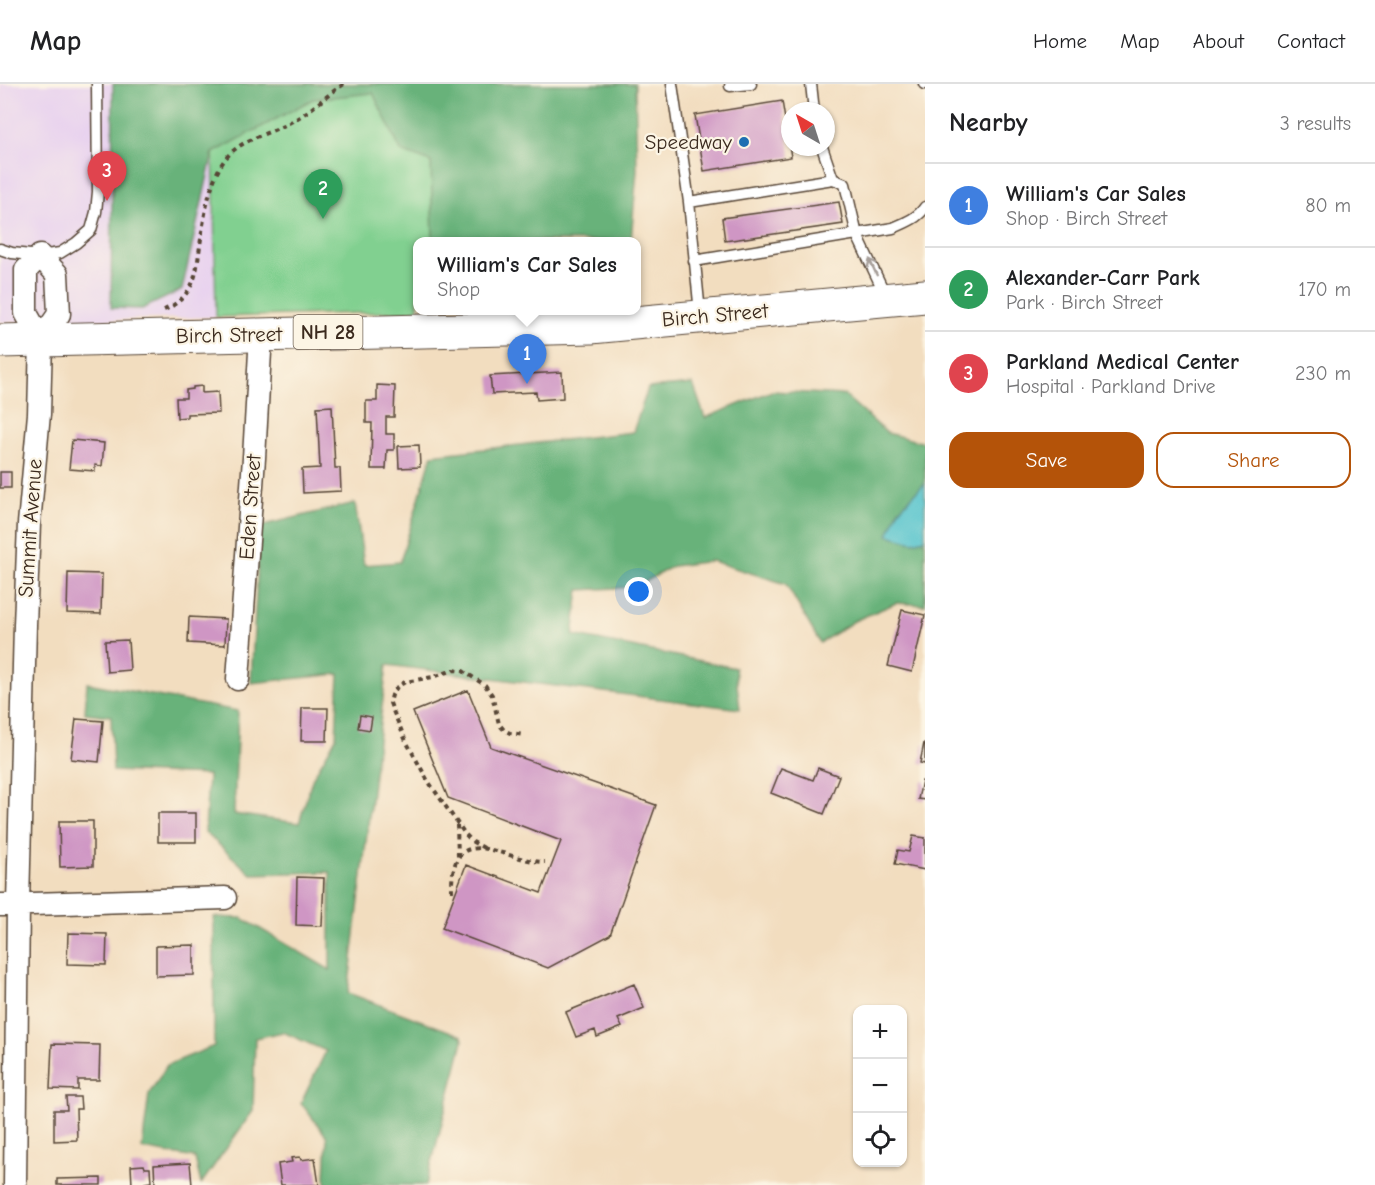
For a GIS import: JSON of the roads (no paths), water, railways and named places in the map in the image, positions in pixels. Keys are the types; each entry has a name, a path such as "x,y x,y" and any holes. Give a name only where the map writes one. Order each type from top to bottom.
{"main road":[{"name":"Birch Street","path":"0,341 591,327 914,296"}],"street":[{"path":"40,256 57,274 59,314 42,340 26,313 26,270 40,256"},
{"name":"Eden Street","path":"238,679 254,470 261,334"},
{"name":"Summit Avenue","path":"15,1185 9,904 29,524 39,414 42,340"},
{"path":"9,904 225,898"}],"lane":[{"path":"0,249 12,253 40,256 60,253 90,230 96,212 98,192 97,84"},
{"path":"672,84 689,202 700,316"},
{"path":"730,86 751,84"},
{"path":"811,84 813,102"},
{"path":"825,156 833,179"},
{"path":"689,202 833,179 845,184 857,235 914,296"},
{"path":"694,261 893,228 909,221 921,213 925,207"}],"water":[{"path":"925,483 925,539 913,542 888,535 898,511"}],"place":[{"name":"Speedway","path":"744,142"},
{"name":"Parkland Medical Center","path":"107,201"},
{"name":"Alexander-Carr Park","path":"323,219"},
{"name":"William's Car Sales","path":"527,384"}]}
